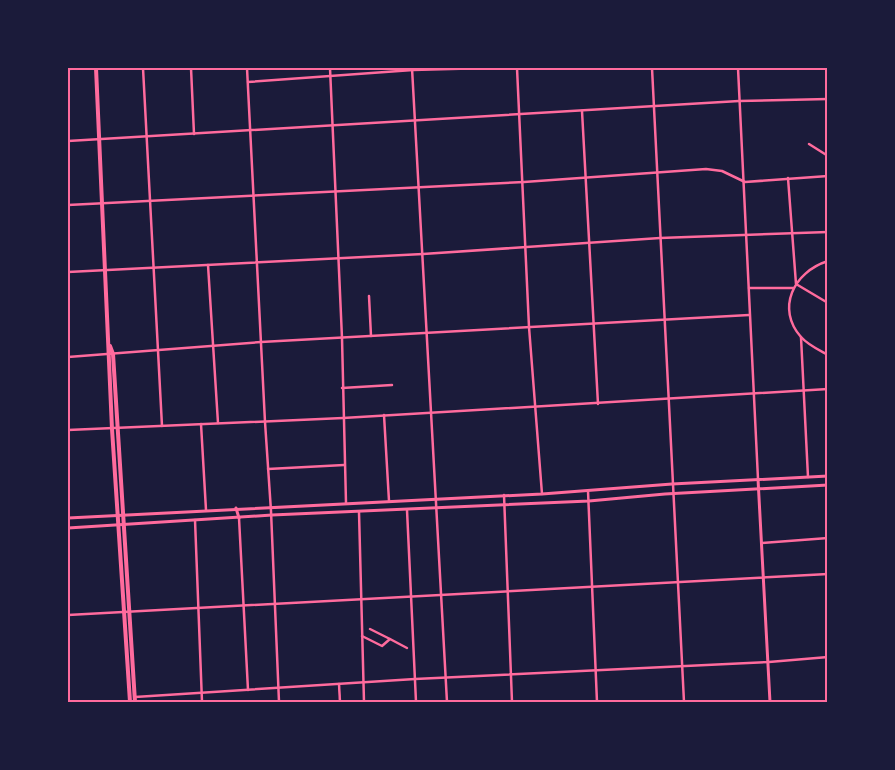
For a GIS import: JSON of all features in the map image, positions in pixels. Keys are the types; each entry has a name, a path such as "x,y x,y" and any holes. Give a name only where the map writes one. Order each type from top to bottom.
{"main road":[{"path":"96,68 110,344 117,429 119,515"},
{"path":"111,354 112,429 131,699 135,702"},
{"path":"68,518 271,506 542,494 672,484 828,476"},
{"path":"758,479 770,702"},
{"path":"68,528 589,501 828,485"},
{"path":"342,513 346,503"},
{"path":"352,503 356,512"},
{"path":"236,508 239,518"},
{"path":"142,523 143,517 149,514"}],"street":[{"path":"68,69 84,68"},
{"path":"143,68 162,426"},
{"path":"191,68 194,134"},
{"path":"247,68 265,422 272,516 279,702"},
{"path":"330,68 342,338 342,418 346,503"},
{"path":"248,82 413,69 489,68"},
{"path":"517,68 524,182 529,327 542,494"},
{"path":"652,68 684,702"},
{"path":"738,68 758,479"},
{"path":"413,69 447,702"},
{"path":"68,141 333,127 739,101 828,99"},
{"path":"582,110 598,404"},
{"path":"809,144 828,156"},
{"path":"68,205 524,182 715,169 745,182 828,176"},
{"path":"788,178 796,284"},
{"path":"68,272 423,254 660,238 828,232"},
{"path":"828,261 808,272 796,284 789,296 788,311 793,326 801,337 828,355"},
{"path":"208,265 218,424"},
{"path":"796,284 828,303"},
{"path":"749,288 793,288"},
{"path":"369,296 371,336"},
{"path":"68,357 261,342 749,315"},
{"path":"801,337 808,477"},
{"path":"342,388 392,385"},
{"path":"68,430 535,408 668,397 828,389"},
{"path":"384,415 389,501"},
{"path":"201,424 206,510"},
{"path":"268,470 344,465"},
{"path":"588,491 597,702"},
{"path":"504,495 512,702"},
{"path":"407,510 416,702"},
{"path":"356,512 364,702"},
{"path":"239,518 248,690"},
{"path":"195,520 202,702"},
{"path":"761,542 828,538"},
{"path":"68,615 828,574"},
{"path":"370,629 407,648"},
{"path":"362,636 382,646 390,639"},
{"path":"131,699 364,682 682,667 828,657"},
{"path":"338,684 340,702"}]}
